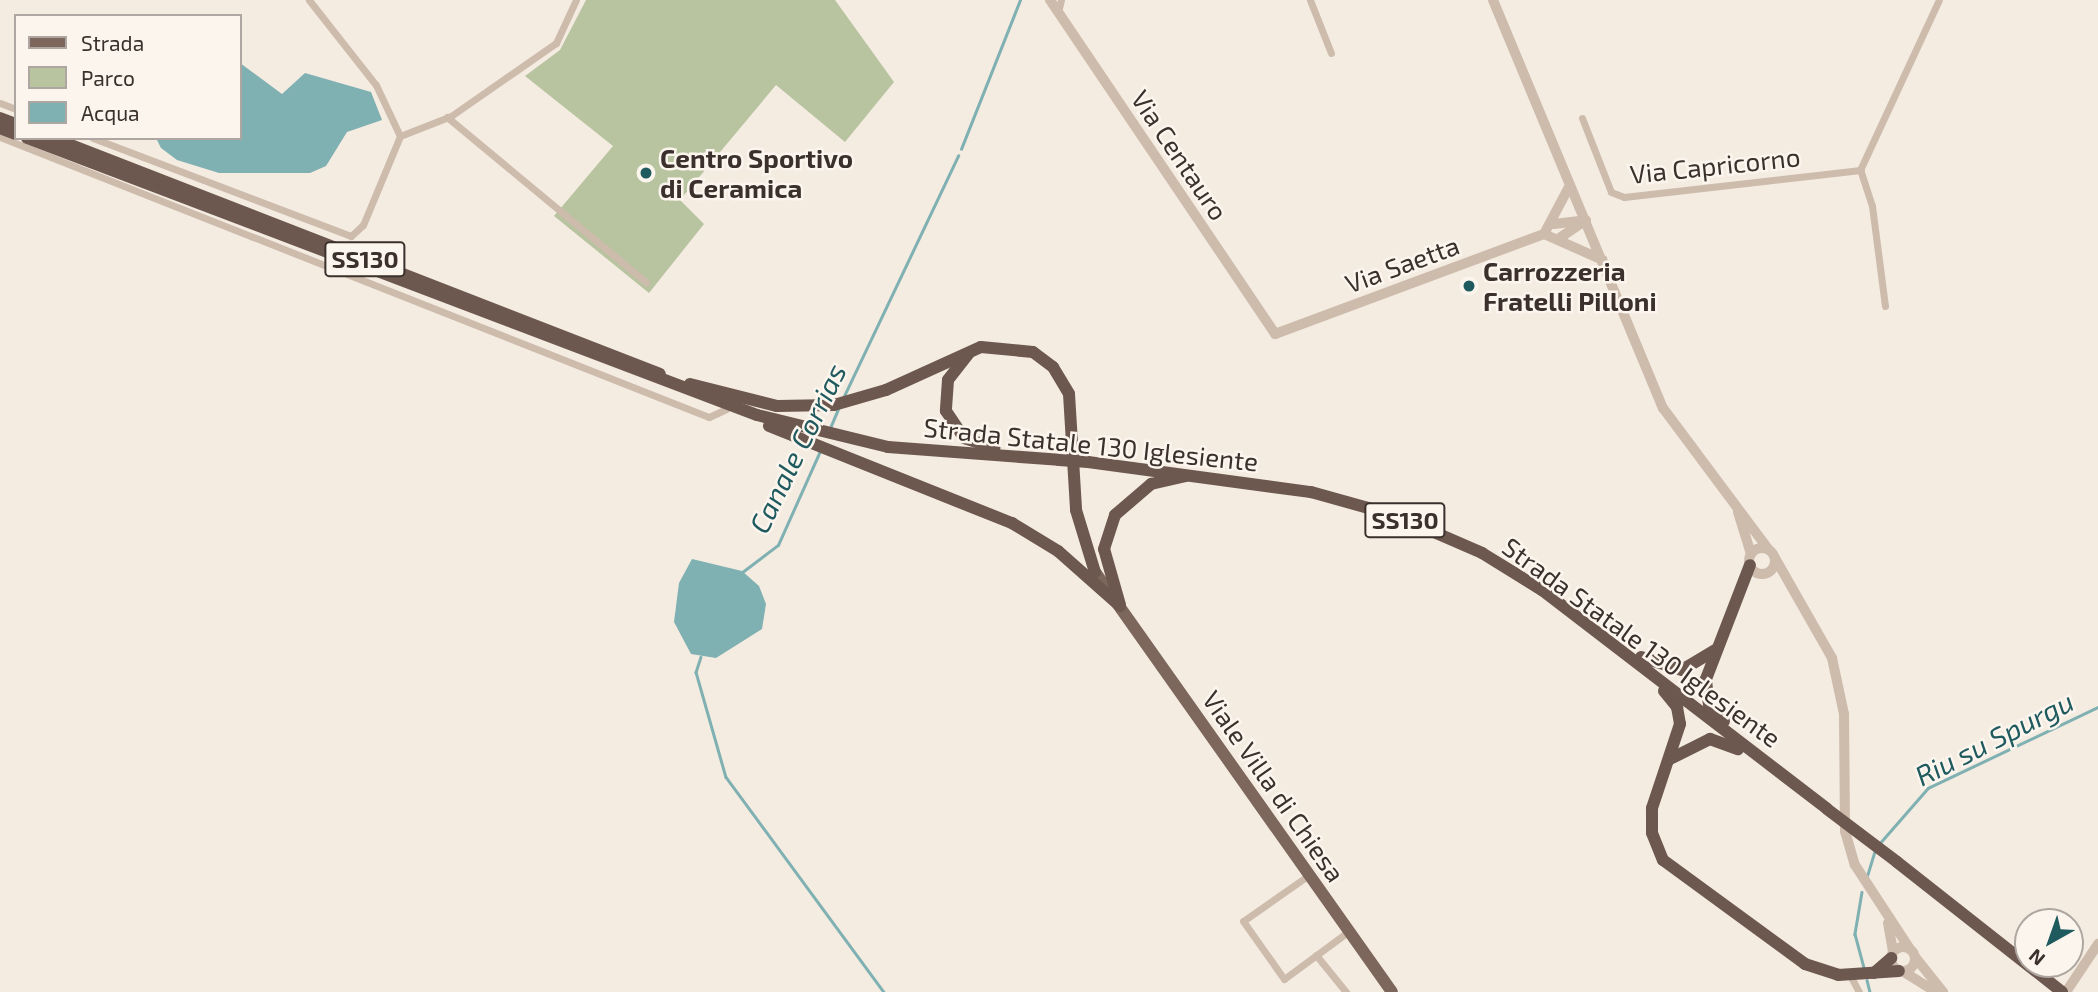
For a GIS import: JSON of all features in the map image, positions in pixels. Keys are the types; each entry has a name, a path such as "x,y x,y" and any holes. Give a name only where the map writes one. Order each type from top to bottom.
{"highway":[{"name":"Strada Statale 130 Iglesiente","path":"32,140 642,376 820,439 847,439 1200,475 1311,492 1396,516 1482,553 1587,624 2060,989"},
{"name":"Strada Statale 130 Iglesiente","path":"58,140 677,380 757,415"},
{"path":"677,380 777,407 834,405 855,400 971,350 1019,346 1044,359 1062,379 1072,412 1076,510 1095,572"},
{"path":"971,350 952,371 944,395 958,433 977,445 1057,460"},
{"path":"642,376 726,409 820,439 839,453 1012,523 1058,551 1120,606"},
{"path":"1120,606 1104,549 1115,515 1151,484 1175,474"},
{"path":"1757,566 1740,593 1715,649 1706,679 1709,705 1786,777"},
{"path":"1587,624 1665,669 1690,668 1715,649"},
{"path":"1587,624 1673,700 1680,724 1651,820 1663,860 1794,958 1850,975 1902,971"},
{"path":"1670,759 1690,743 1717,739 1786,777"},
{"path":"1874,973 1892,955"}],"main road":[{"name":"Viale Villa di Chiesa","path":"1095,572 1392,992"}],"street":[{"path":"309,0 376,85 400,136"},
{"path":"98,140 351,236 363,225 400,136 447,117 556,43 576,0"},
{"name":"Via Centauro","path":"1050,0 1275,334"},
{"path":"1058,12 1061,0"},
{"path":"1310,0 1331,53"},
{"path":"1493,0 1663,408 1775,558 1814,616 1839,685 1845,831 1855,865 1887,919 1943,992"},
{"path":"1885,306 1872,206 1860,170 1939,0"},
{"path":"447,117 646,282"},
{"name":"Via Capricorno","path":"1582,118 1612,192 1623,197 1860,170"},
{"path":"0,137 709,417 726,409"},
{"name":"Via Saetta","path":"1275,334 1544,234 1554,224 1570,185"},
{"path":"1554,224 1586,220"},
{"path":"1561,237 1586,220"},
{"path":"1544,234 1561,237 1603,260"},
{"path":"1736,505 1757,566 1795,587"},
{"path":"1757,566 1768,549"},
{"path":"1757,566 1775,558"},
{"path":"1309,874 1243,921 1284,979 1349,931"},
{"path":"1887,919 1892,955 1902,971 1936,992"},
{"path":"2060,989 2098,944"},
{"path":"1892,955 1913,953"},
{"path":"1902,971 1913,953"},
{"path":"1316,955 1346,992"},
{"path":"1850,975 1859,992"}],"green space":[{"name":"Centro Sportivo di Ceramica","path":"586,0 835,0 894,82 845,142 776,85 680,200 704,224 649,293 554,216 613,146 525,76 560,50"}],"water":[{"path":"242,64 282,94 305,73 371,92 382,120 347,132 326,166 310,173 219,173 177,160 161,148 157,140 242,140"},
{"path":"692,559 742,571 759,586 766,604 762,629 716,658 691,654 674,622 679,583"}],"waterway":[{"name":"Canale Corrias","path":"961,149 1020,0"},
{"name":"Canale Corrias","path":"844,396 958,156"},
{"name":"Canale Corrias","path":"830,428 838,409"},
{"name":"Canale Corrias","path":"741,573 778,545 820,451"},
{"name":"Canale Corrias","path":"701,657 696,672 726,777 884,992"},
{"name":"Riu su Spurgu","path":"1879,844 1928,788 2098,707"},
{"name":"Riu su Spurgu","path":"1867,876 1875,849"},
{"name":"Riu su Spurgu","path":"1862,892 1855,934 1864,968"},
{"name":"Riu su Spurgu","path":"1867,980 1870,992"}],"place":[{"name":"Centro Sportivo di Ceramica","path":"646,173"},
{"name":"Carrozzeria Fratelli Pilloni","path":"1469,286"}]}
